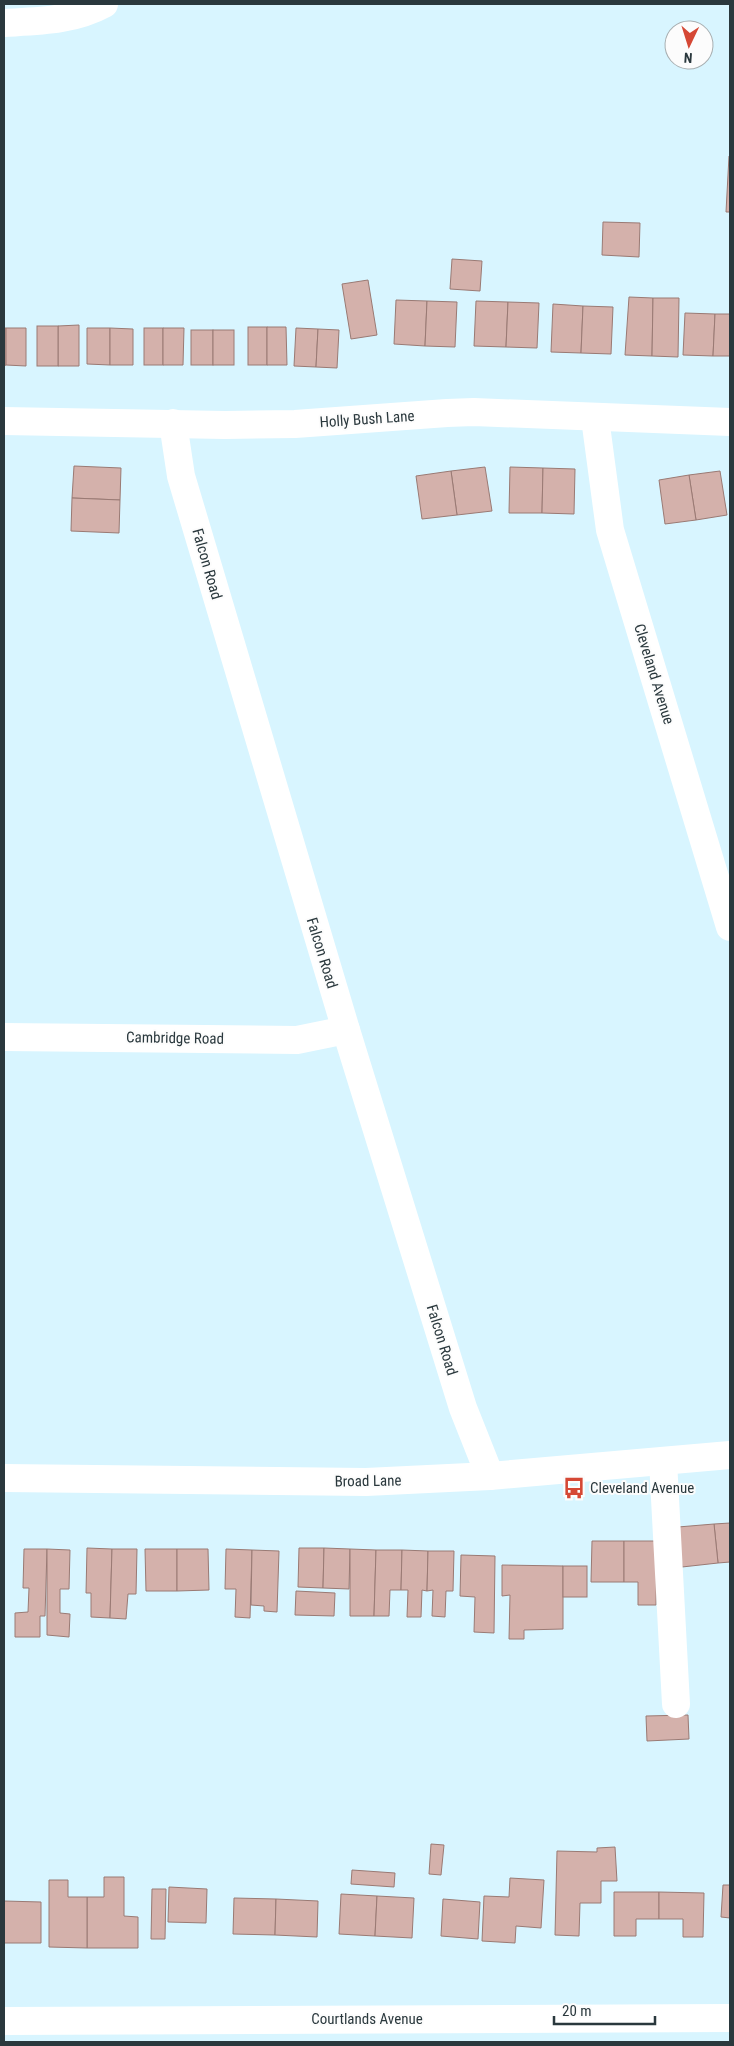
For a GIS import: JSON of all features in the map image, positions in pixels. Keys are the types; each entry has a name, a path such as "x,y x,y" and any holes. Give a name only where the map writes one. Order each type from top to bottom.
{"street":[{"path":"4,23 67,18 104,4"},
{"name":"Holly Bush Lane","path":"4,421 295,424 446,413 730,422"},
{"name":"Cleveland Avenue","path":"595,418 610,530 730,927"},
{"name":"Falcon Road","path":"173,424 184,485 346,1030 463,1408 490,1476"},
{"name":"Cambridge Road","path":"4,1036 297,1040 346,1030"},
{"name":"Broad Lane","path":"4,1478 366,1482 490,1476 730,1454"},
{"path":"662,1461 676,1704"},
{"name":"Courtlands Avenue","path":"4,2020 730,2018"}],"building":[{"path":"729,156 730,212 726,212"},
{"path":"603,222 640,223 639,257 602,255"},
{"path":"452,259 482,261 480,291 450,289"},
{"path":"368,280 377,335 351,339 342,284"},
{"path":"629,297 653,298 652,356 625,355"},
{"path":"653,298 679,298 678,357 652,356"},
{"path":"396,300 427,301 425,346 394,344"},
{"path":"427,301 457,302 455,347 425,346"},
{"path":"476,301 508,302 506,347 474,346"},
{"path":"508,302 539,303 537,348 506,347"},
{"path":"553,304 583,306 581,353 551,352"},
{"path":"583,306 613,307 611,354 581,353"},
{"path":"685,313 715,314 713,356 683,355"},
{"path":"715,314 730,314 730,356 713,356"},
{"path":"79,325 79,366 58,366 58,326"},
{"path":"37,326 58,326 58,366 37,366"},
{"path":"248,327 267,327 267,365 248,365"},
{"path":"267,327 286,327 287,365 267,365"},
{"path":"4,328 6,328 6,365 4,366"},
{"path":"6,328 26,328 26,366 6,365"},
{"path":"87,328 110,328 110,365 87,364"},
{"path":"110,328 133,329 133,365 110,365"},
{"path":"144,328 163,328 163,365 144,365"},
{"path":"163,328 184,328 183,365 163,365"},
{"path":"296,328 318,329 316,367 294,366"},
{"path":"318,329 339,330 337,368 316,367"},
{"path":"191,330 213,330 213,365 191,365"},
{"path":"213,330 234,330 234,365 213,365"},
{"path":"74,466 121,468 120,500 72,498"},
{"path":"485,467 492,511 457,515 451,471"},
{"path":"510,467 543,468 542,513 509,513"},
{"path":"543,468 575,469 574,514 542,513"},
{"path":"451,471 457,515 422,519 416,476"},
{"path":"720,471 727,515 696,520 689,475"},
{"path":"689,475 696,520 665,524 659,480"},
{"path":"72,498 120,500 119,533 71,531"},
{"path":"730,1523 730,1562 718,1563 714,1524"},
{"path":"714,1524 718,1563 682,1567 678,1527"},
{"path":"592,1541 624,1541 624,1582 591,1582"},
{"path":"624,1541 657,1541 656,1605 638,1605 638,1582 624,1582"},
{"path":"87,1548 112,1549 110,1618 91,1617 91,1593 86,1593"},
{"path":"299,1548 324,1548 323,1588 298,1587"},
{"path":"324,1548 350,1549 349,1589 323,1588"},
{"path":"24,1549 47,1549 45,1616 40,1616 40,1637 15,1637 15,1613 28,1612 29,1588 23,1588"},
{"path":"47,1549 70,1550 69,1589 60,1589 60,1613 70,1614 69,1637 47,1635"},
{"path":"112,1549 137,1549 136,1594 128,1594 126,1619 110,1618"},
{"path":"145,1549 177,1549 177,1591 146,1591"},
{"path":"177,1549 208,1549 209,1590 177,1591"},
{"path":"226,1549 252,1550 250,1618 235,1617 236,1589 225,1589"},
{"path":"350,1549 376,1550 374,1616 350,1616"},
{"path":"252,1550 279,1551 277,1612 264,1611 264,1606 251,1605"},
{"path":"376,1550 402,1550 401,1590 390,1590 389,1616 374,1616"},
{"path":"402,1550 428,1551 427,1591 422,1590 421,1617 407,1617 408,1590 401,1590"},
{"path":"428,1551 454,1551 453,1591 446,1591 445,1617 432,1616 433,1590 427,1591"},
{"path":"461,1555 495,1556 494,1633 474,1632 475,1597 460,1596"},
{"path":"502,1565 563,1566 563,1629 524,1630 524,1639 509,1639 510,1595 502,1596"},
{"path":"563,1566 587,1566 587,1597 563,1597"},
{"path":"296,1591 335,1593 334,1616 295,1615"},
{"path":"688,1715 689,1739 647,1741 646,1716"},
{"path":"431,1844 444,1845 441,1875 429,1874"},
{"path":"615,1847 617,1881 601,1881 601,1903 580,1903 579,1936 555,1935 557,1851 597,1852 597,1848"},
{"path":"352,1870 395,1873 394,1887 351,1884"},
{"path":"104,1877 124,1877 124,1916 138,1917 138,1948 87,1948 87,1897 104,1897"},
{"path":"510,1878 544,1880 541,1928 516,1926 515,1943 482,1941 484,1896 509,1897"},
{"path":"49,1880 68,1880 68,1897 87,1897 87,1948 49,1947"},
{"path":"723,1885 730,1885 730,1918 721,1917"},
{"path":"169,1887 207,1889 206,1923 168,1922"},
{"path":"152,1889 166,1889 165,1939 151,1939"},
{"path":"614,1892 659,1892 659,1919 636,1919 636,1936 614,1936"},
{"path":"659,1892 704,1893 703,1937 683,1937 683,1919 659,1919"},
{"path":"341,1894 377,1896 375,1936 339,1934"},
{"path":"377,1896 414,1898 412,1938 375,1936"},
{"path":"234,1898 276,1899 275,1935 233,1934"},
{"path":"276,1899 318,1901 317,1937 275,1935"},
{"path":"443,1899 480,1902 478,1939 441,1936"},
{"path":"4,1901 41,1902 41,1943 4,1943"}],"place":[{"name":"Cleveland Avenue","path":"574,1488"}]}
